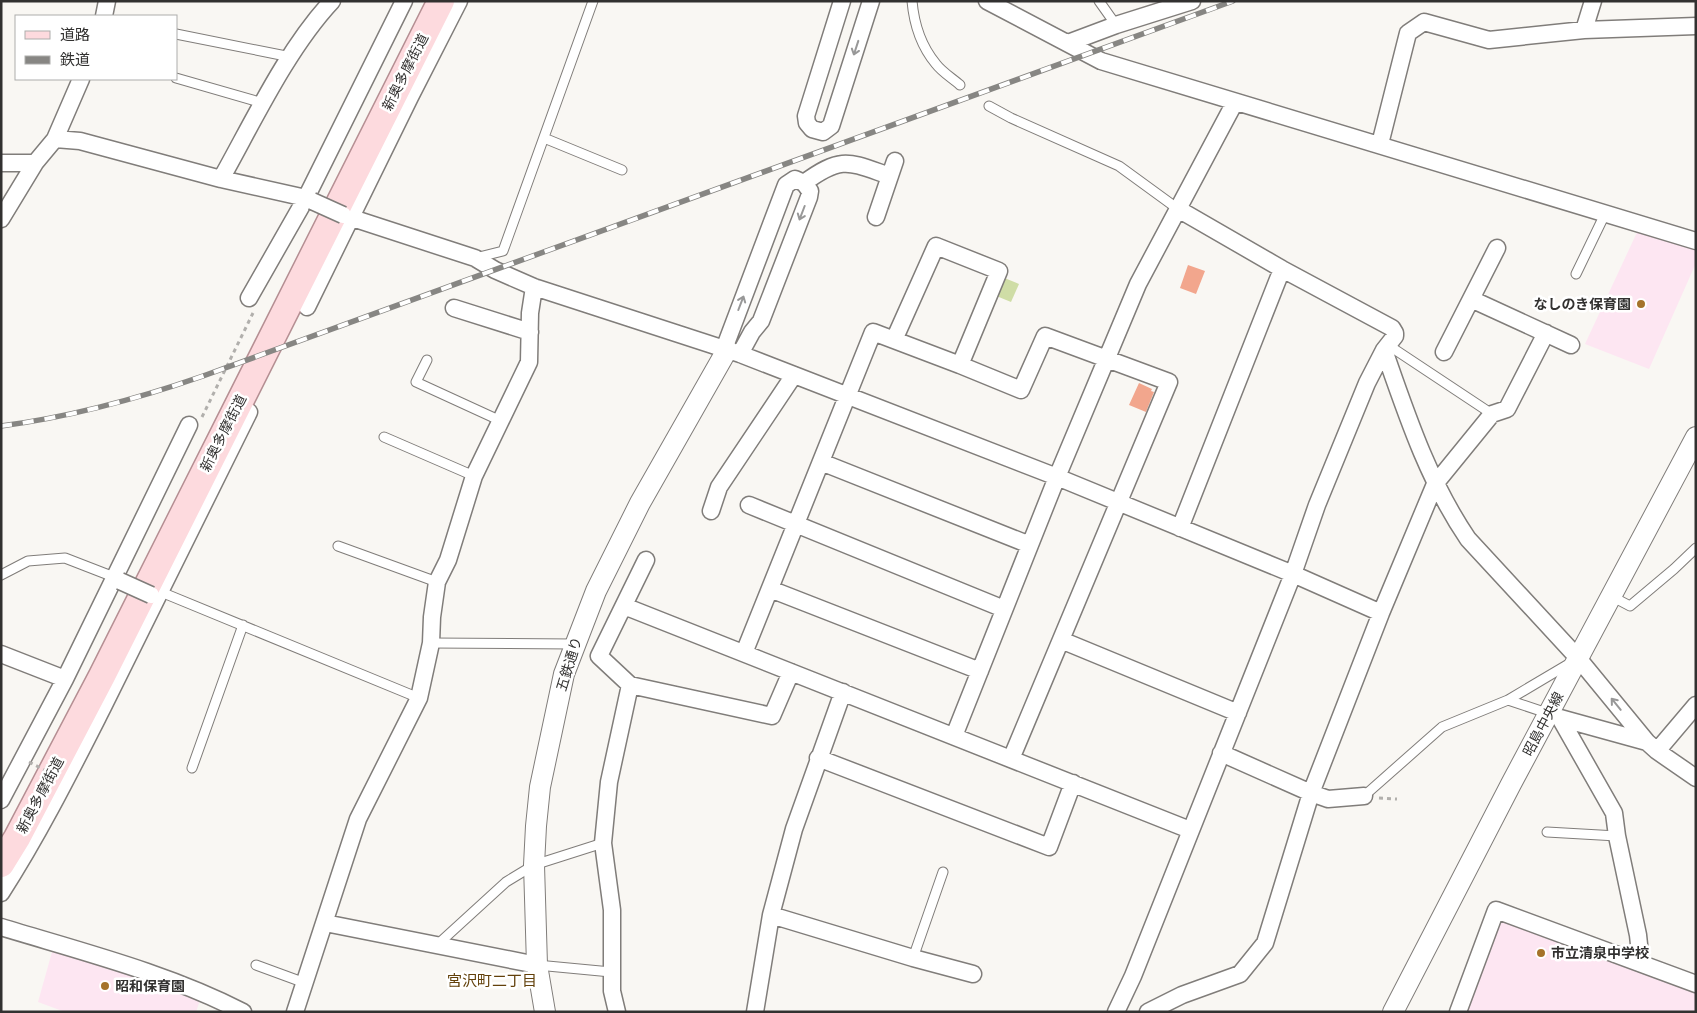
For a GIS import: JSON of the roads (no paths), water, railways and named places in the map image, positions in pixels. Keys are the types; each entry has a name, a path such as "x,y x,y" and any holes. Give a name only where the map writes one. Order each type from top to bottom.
{"main road":[{"name":"新奥多摩街道","path":"1,831 91,659 422,1"},
{"name":"新奥多摩街道","path":"1,864 21,831 102,676 441,1"}],"street":[{"path":"104,15 106,1"},
{"path":"221,179 290,57 316,18 332,1"},
{"path":"253,301 309,200 404,1"},
{"path":"307,307 346,217 459,1"},
{"path":"842,1 806,116 807,123 812,130 823,132 831,126 871,1"},
{"path":"987,1 1101,61 1696,241"},
{"path":"1068,43 1116,25 1192,1"},
{"path":"1584,30 1593,1"},
{"path":"1380,144 1408,33 1424,22 1489,40 1584,30 1696,26"},
{"path":"1,219 35,163 55,139 81,80"},
{"path":"954,736 1057,477 1138,284 1235,102"},
{"path":"55,139 80,141 221,179 309,200 346,217 475,258 495,270 534,287 730,351 1057,477 1293,574 1381,613"},
{"path":"1,163 35,163"},
{"path":"804,183 822,169 838,163 893,168 876,217"},
{"path":"795,179 804,183 810,191 809,197 761,321 752,332 730,351 786,186 795,179"},
{"path":"1116,1012 1133,976 1238,713 1293,574 1317,505 1367,383 1396,333 1392,328 1282,269 1178,209"},
{"path":"894,340 936,246 999,271 960,365"},
{"path":"1444,352 1497,248"},
{"path":"1180,528 1282,269"},
{"path":"295,1012 358,820 419,698 431,643 432,617 437,582 448,560 474,476 529,362 530,313 534,287"},
{"path":"1471,299 1571,345"},
{"path":"454,308 530,332"},
{"path":"744,653 873,332 1021,390 1045,336 1169,382 1011,758"},
{"path":"1148,1012 1182,995 1240,974 1264,943 1311,793 1381,613 1435,484 1492,414 1507,409 1546,333"},
{"path":"1386,348 1419,449 1453,518 1468,539 1578,658 1652,746 1696,778"},
{"name":"五鉄通り","path":"545,1012 537,965 534,865 540,787 564,674 596,591 640,503 730,351"},
{"path":"711,511 719,487 794,375"},
{"path":"1,893 48,812 260,390"},
{"path":"1,800 117,579 195,422"},
{"name":"昭島中央線","path":"1393,1012 1554,716 1578,658 1696,437"},
{"path":"820,462 1030,544"},
{"path":"750,506 1004,609"},
{"path":"646,560 599,656 630,685 772,716 791,672"},
{"path":"117,579 156,596"},
{"path":"770,589 980,671"},
{"path":"624,606 1190,830"},
{"path":"1062,640 1238,713"},
{"path":"1,654 64,679"},
{"path":"617,1012 612,991 612,910 604,843 609,782 630,685"},
{"path":"755,1012 771,915 794,829 843,692"},
{"path":"1652,746 1696,705"},
{"path":"1554,716 1652,746"},
{"path":"1554,716 1614,813 1617,836 1638,934 1641,963"},
{"path":"1221,753 1311,793 1328,798 1364,796"},
{"path":"818,758 1049,847 1073,783"},
{"path":"1458,1012 1496,910 1696,984"},
{"path":"771,915 913,958 974,974"},
{"path":"325,923 537,965"},
{"path":"1,927 140,968 218,999 243,1012"}],"lane":[{"path":"475,258 503,251 593,1"},
{"path":"912,1 920,38 936,64 960,85"},
{"path":"1099,1 1116,25"},
{"path":"178,34 290,57"},
{"path":"178,79 263,103"},
{"path":"989,106 1011,118 1119,166 1178,209"},
{"path":"544,138 622,170"},
{"path":"1576,274 1605,214"},
{"path":"1386,348 1492,414"},
{"path":"426,360 416,382 501,421"},
{"path":"384,437 474,476"},
{"path":"338,546 437,582"},
{"path":"1611,596 1630,606 1696,548"},
{"path":"1,575 28,562 64,558 117,579"},
{"path":"156,596 243,625 419,698"},
{"path":"192,768 243,625"},
{"path":"431,643 574,644"},
{"path":"1364,796 1442,727 1508,700 1578,658"},
{"path":"1508,700 1554,716"},
{"path":"1547,832 1617,836"},
{"path":"437,945 506,882 534,865 604,843"},
{"path":"913,958 943,872"},
{"path":"256,965 305,983"},
{"path":"537,965 611,972"}],"railway":[{"path":"1,426 52,418 103,406 203,376 1233,1"}],"place":[{"name":"なしのき保育園","path":"1641,304"},
{"name":"市立清泉中学校","path":"1541,953"},
{"name":"昭和保育園","path":"105,986"}],"district":[{"name":"宮沢町二丁目","path":"492,981"}]}
